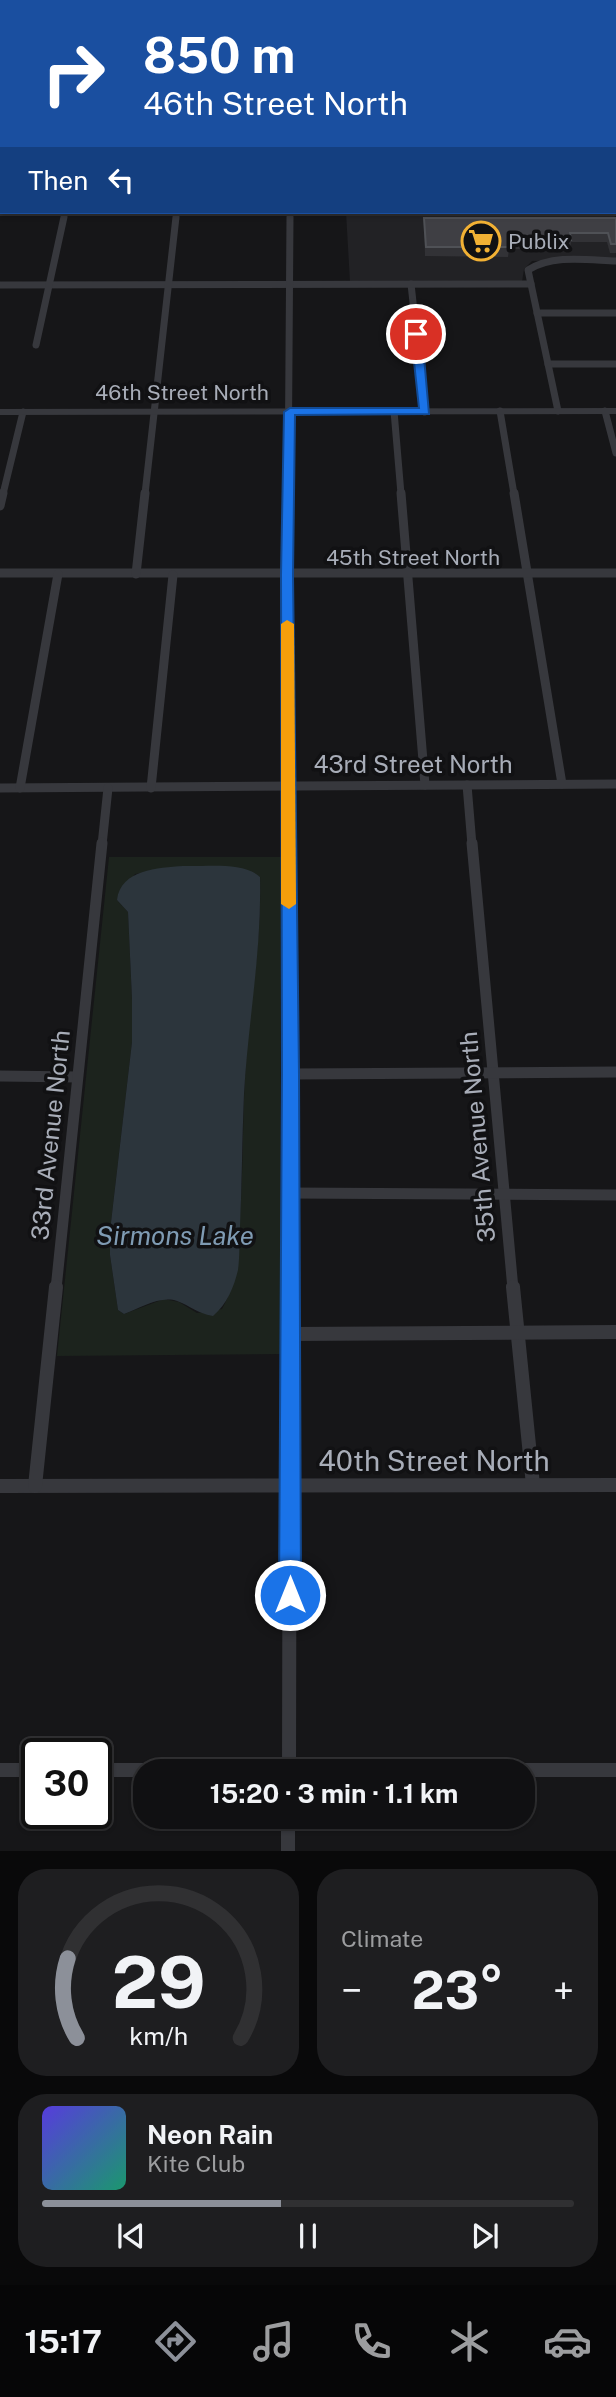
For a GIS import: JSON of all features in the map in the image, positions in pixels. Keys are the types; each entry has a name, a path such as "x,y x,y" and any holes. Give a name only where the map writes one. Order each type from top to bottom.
{"street":[{"path":"36,345 65,214"},
{"path":"136,574 177,214"},
{"path":"289,1759 291,1074 287,575 290,214"},
{"path":"558,411 528,270 534,264 547,261 616,261"},
{"path":"411,284 425,412"},
{"path":"0,285 531,284"},
{"path":"537,313 616,313"},
{"path":"548,364 616,364"},
{"path":"394,411 425,785"},
{"path":"500,411 562,784"},
{"path":"611,411 616,453"},
{"name":"46th Street North","path":"0,412 611,411"},
{"path":"0,506 23,412"},
{"name":"45th Street North","path":"0,573 616,573"},
{"path":"20,788 58,574"},
{"path":"151,788 173,575"},
{"name":"43rd Street North","path":"0,788 616,784"},
{"name":"35th Avenue North","path":"467,785 491,1072 533,1485"},
{"name":"33rd Avenue North","path":"35,1486 108,788"},
{"path":"291,1074 616,1072"},
{"path":"0,1076 77,1077"},
{"path":"290,1193 616,1195"},
{"path":"291,1334 616,1332"},
{"name":"40th Street North","path":"0,1486 616,1485"},
{"path":"0,1770 21,1770"},
{"path":"112,1770 133,1770"},
{"path":"535,1770 616,1770"},
{"path":"288,1829 288,1851"}],"shaded area":[{"path":"346,214 615,214 616,259 532,261 524,269 522,282 350,282"},
{"path":"109,857 281,857 280,1354 57,1356","holes":["183,866 240,868 260,877 260,898 245,1068 238,1253 232,1287 222,1309 197,1313 179,1302 164,1299 124,1314 118,1310 110,1255 110,1231 132,1042 132,999 128,912 117,900 135,874"]}],"water":[{"name":"Sirmons Lake","path":"183,866 234,867 253,872 260,877 259,932 244,1094 238,1270 229,1295 213,1316 171,1300 150,1303 124,1314 118,1310 110,1255 110,1231 132,1042 132,999 128,912 117,900 125,882 133,876 152,869"}],"building":[{"path":"424,218 616,218 616,244 611,244 608,233 570,233 571,240 508,240 509,247 426,247"}],"slow traffic":[{"path":"287,624 289,904"}],"place":[{"name":"Publix","path":"481,241"}],"route":[{"path":"290,1595 291,1074 287,786 290,412 425,412 416,334"}]}
